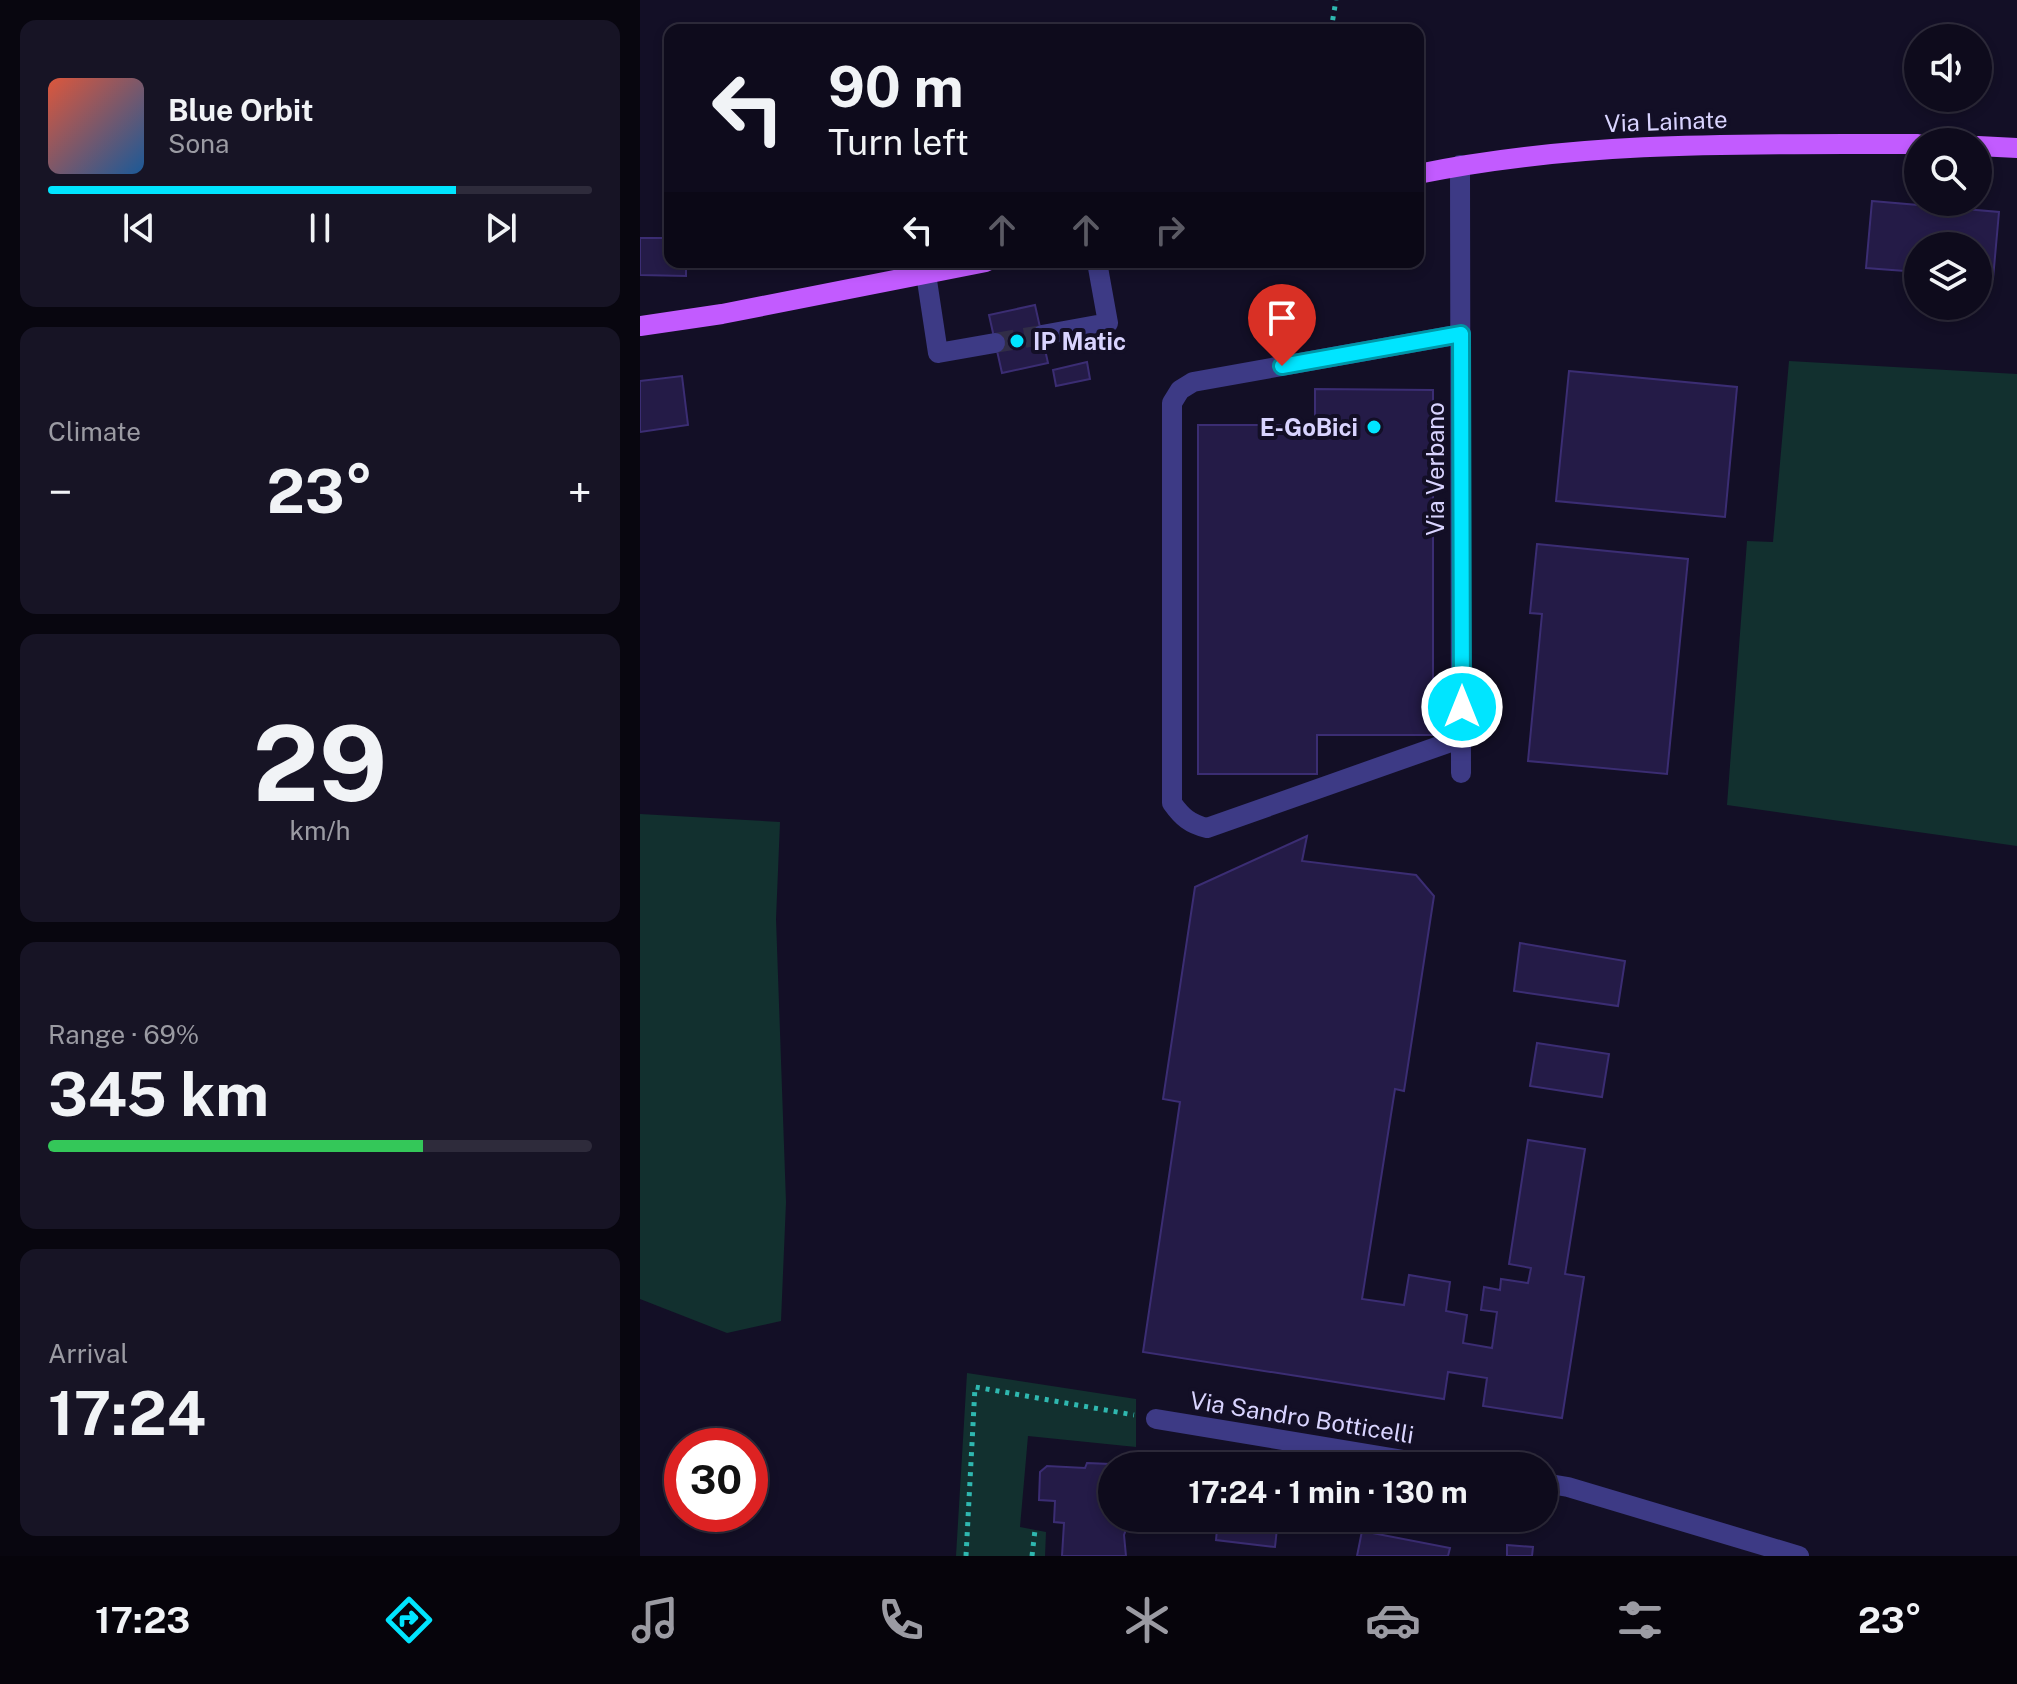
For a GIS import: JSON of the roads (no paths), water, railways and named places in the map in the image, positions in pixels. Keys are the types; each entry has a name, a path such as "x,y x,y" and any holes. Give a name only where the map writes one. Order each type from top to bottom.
{"main road":[{"name":"Via Lainate","path":"1424,173 1460,165 1617,147 1904,144"},
{"path":"1992,147 2017,148"},
{"path":"640,326 722,314 956,268"}],"street":[{"name":"Via Verbano","path":"1460,165 1461,773"},
{"path":"1042,335 1108,323 1098,268"},
{"path":"926,274 938,353 995,343"},
{"path":"1461,334 1193,382 1180,390 1172,403 1172,803 1182,817 1207,828 1462,738"},
{"name":"Via Sandro Botticelli","path":"1156,1419 1355,1452"},
{"path":"1558,1485 1799,1556"}],"tunnel":[{"path":"995,343 1042,335"}],"place":[{"name":"IP Matic","path":"1017,341"},
{"name":"E-GoBici","path":"1374,427"}]}
